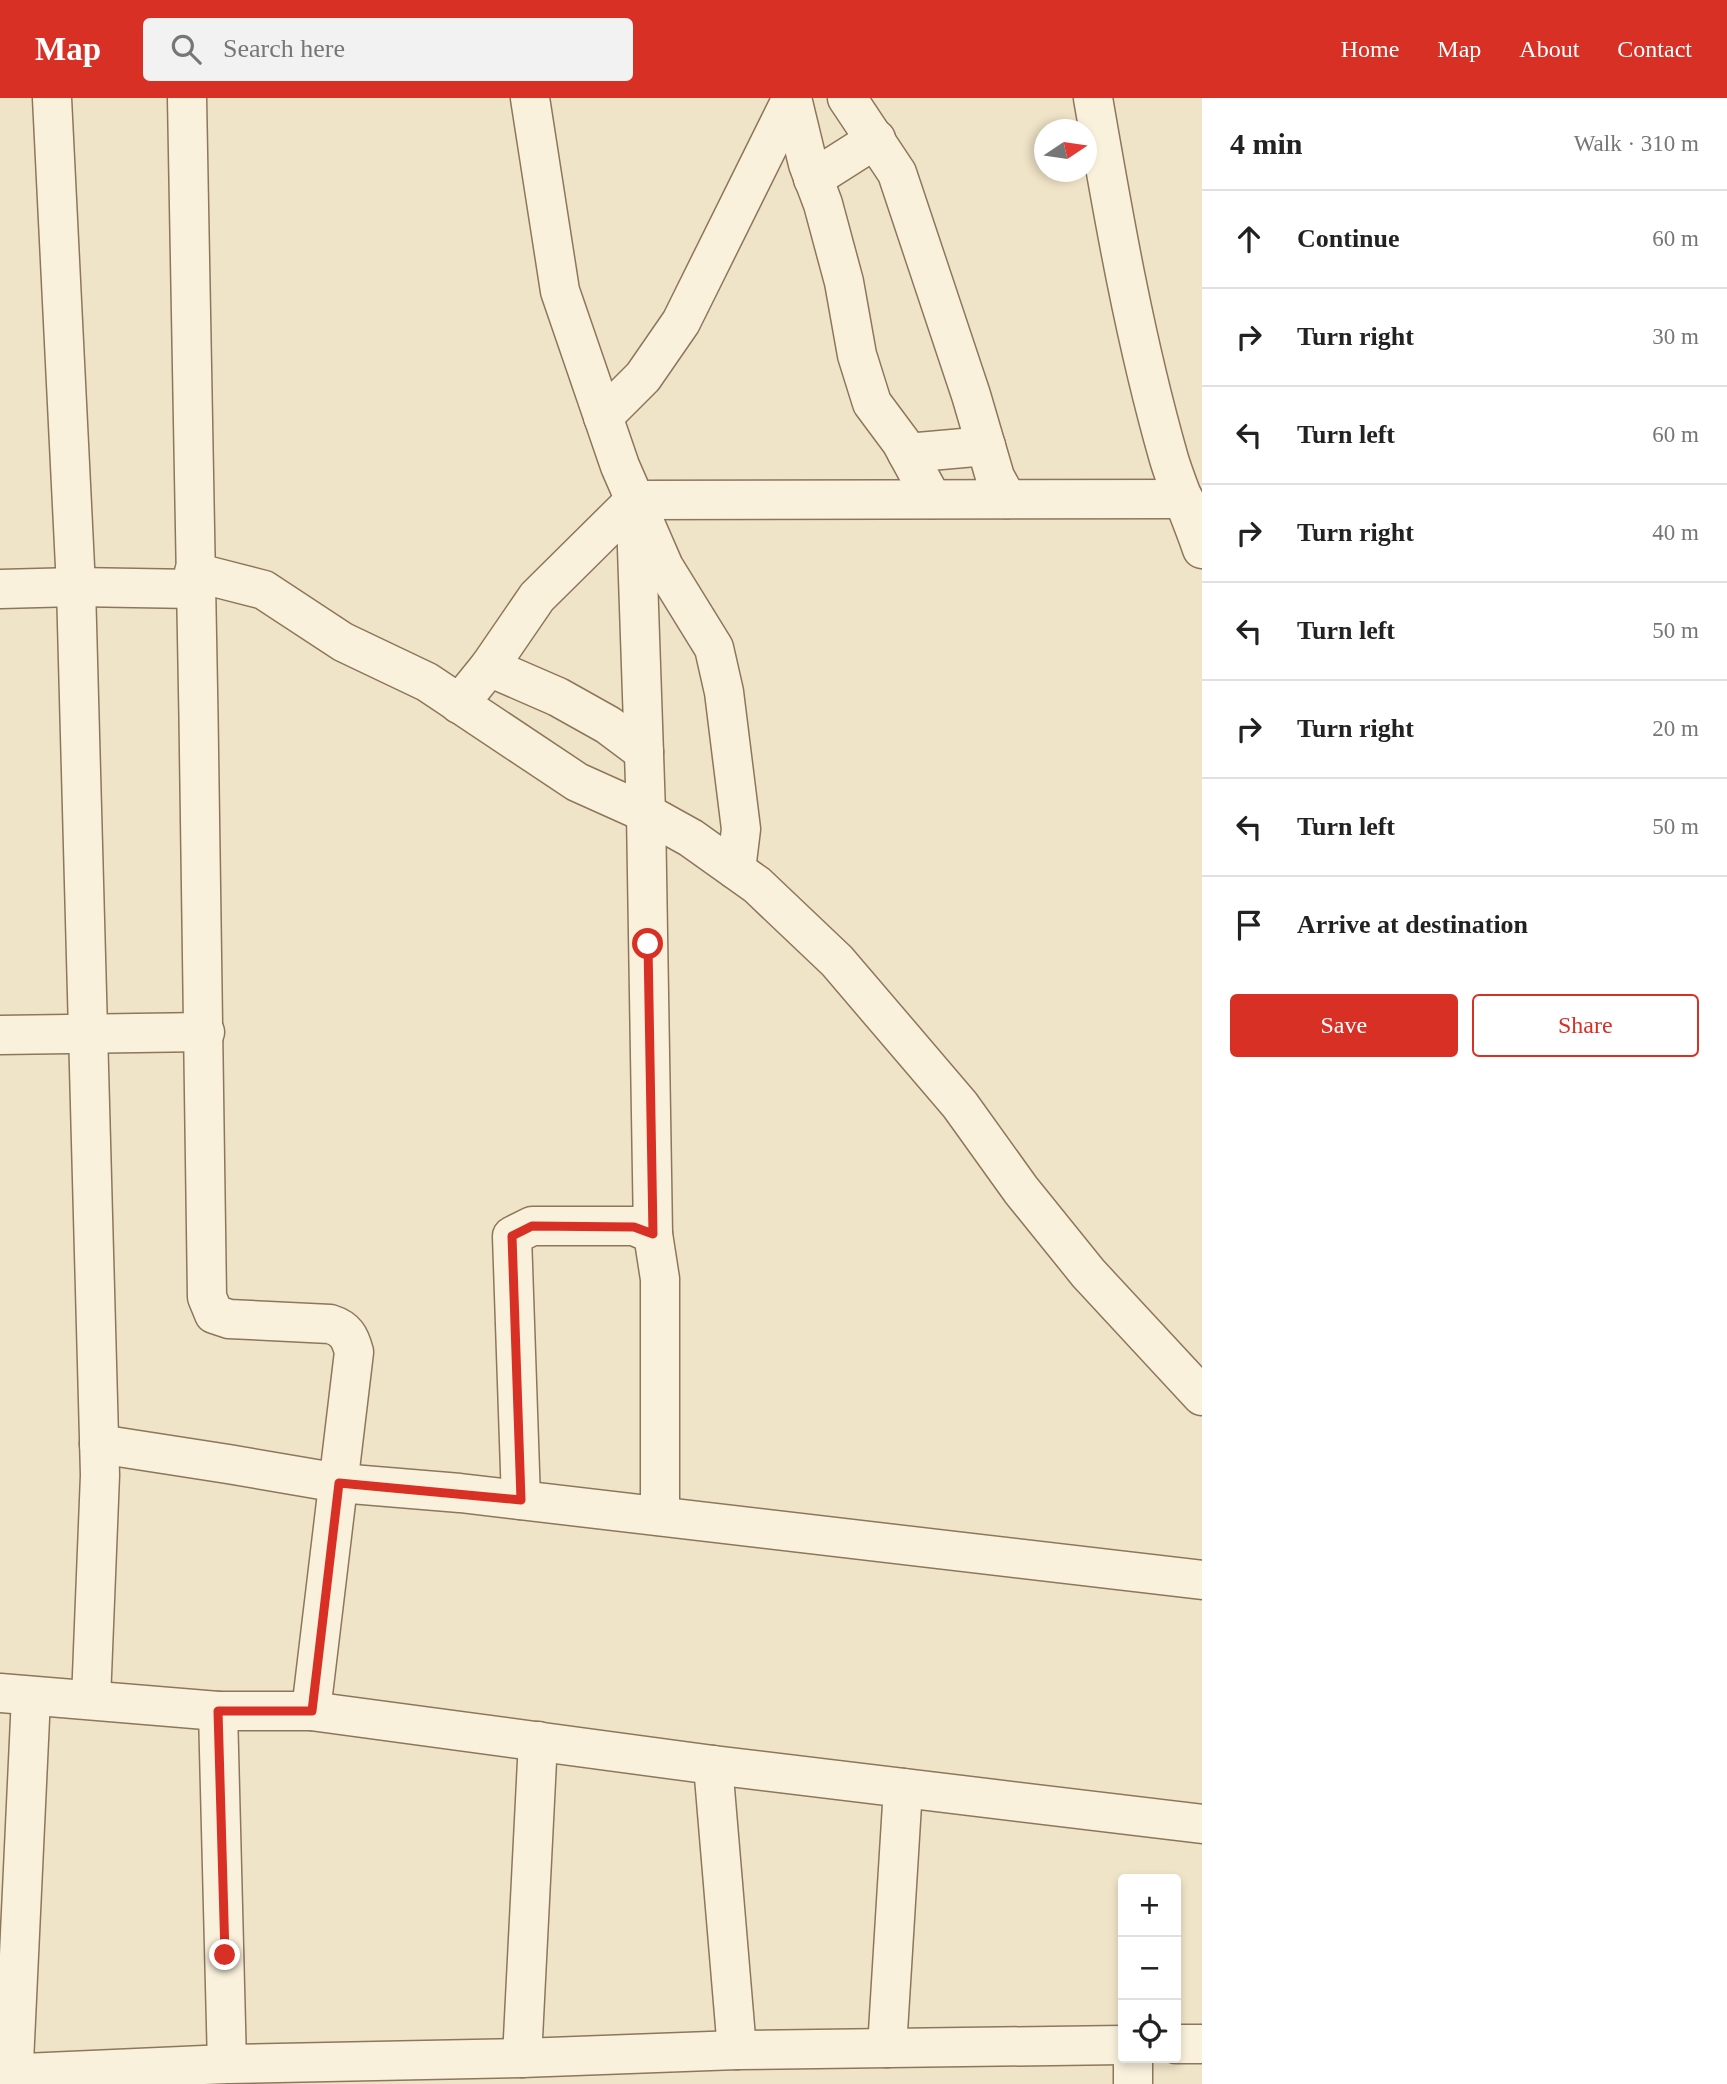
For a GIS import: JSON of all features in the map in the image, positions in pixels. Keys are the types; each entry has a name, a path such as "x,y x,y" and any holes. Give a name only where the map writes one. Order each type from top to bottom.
{"street":[{"path":"52,98 76,587 100,1475 91,1700"},
{"path":"187,98 194,580 205,1032 207,1297 214,1314 229,1319 330,1324 342,1328 351,1339 354,1352 312,1711"},
{"path":"530,98 560,291 620,466 664,567 714,648 724,692 741,829 736,870"},
{"path":"603,418 643,377 681,322 792,98"},
{"path":"792,98 844,282 858,355 872,403 907,453 932,499"},
{"path":"847,98 897,173 971,395 995,477 1007,499"},
{"path":"1093,98 1118,247 1141,355 1170,462 1202,549"},
{"path":"813,179 876,139"},
{"path":"907,453 985,446"},
{"path":"459,704 489,667 537,597 635,500 1184,499"},
{"path":"635,500 646,813 653,1234 660,1279 660,1516"},
{"path":"0,589 194,580 264,590 343,642 427,682 577,782 646,813 691,838 757,886 837,961 960,1105 1021,1190 1088,1273 1202,1396"},
{"path":"489,667 568,703 608,725 644,752"},
{"path":"0,1035 205,1032"},
{"path":"521,1500 512,1236 532,1226 634,1227 653,1234"},
{"path":"99,1444 339,1483 521,1500 1202,1580"},
{"path":"1118,2045 737,2050 227,2064 9,2077 15,1695 218,1711 312,1711 713,1765 1202,1824"},
{"path":"218,1711 227,2064"},
{"path":"522,2058 538,1741"},
{"path":"713,1765 737,2050"},
{"path":"887,2048 902,1788"},
{"path":"1181,2044 1202,2044"},
{"path":"1133,2063 1133,2084"}],"route":[{"path":"225,1955 218,1711 312,1711 339,1483 521,1500 512,1236 532,1226 634,1227 653,1234 648,944"}]}
